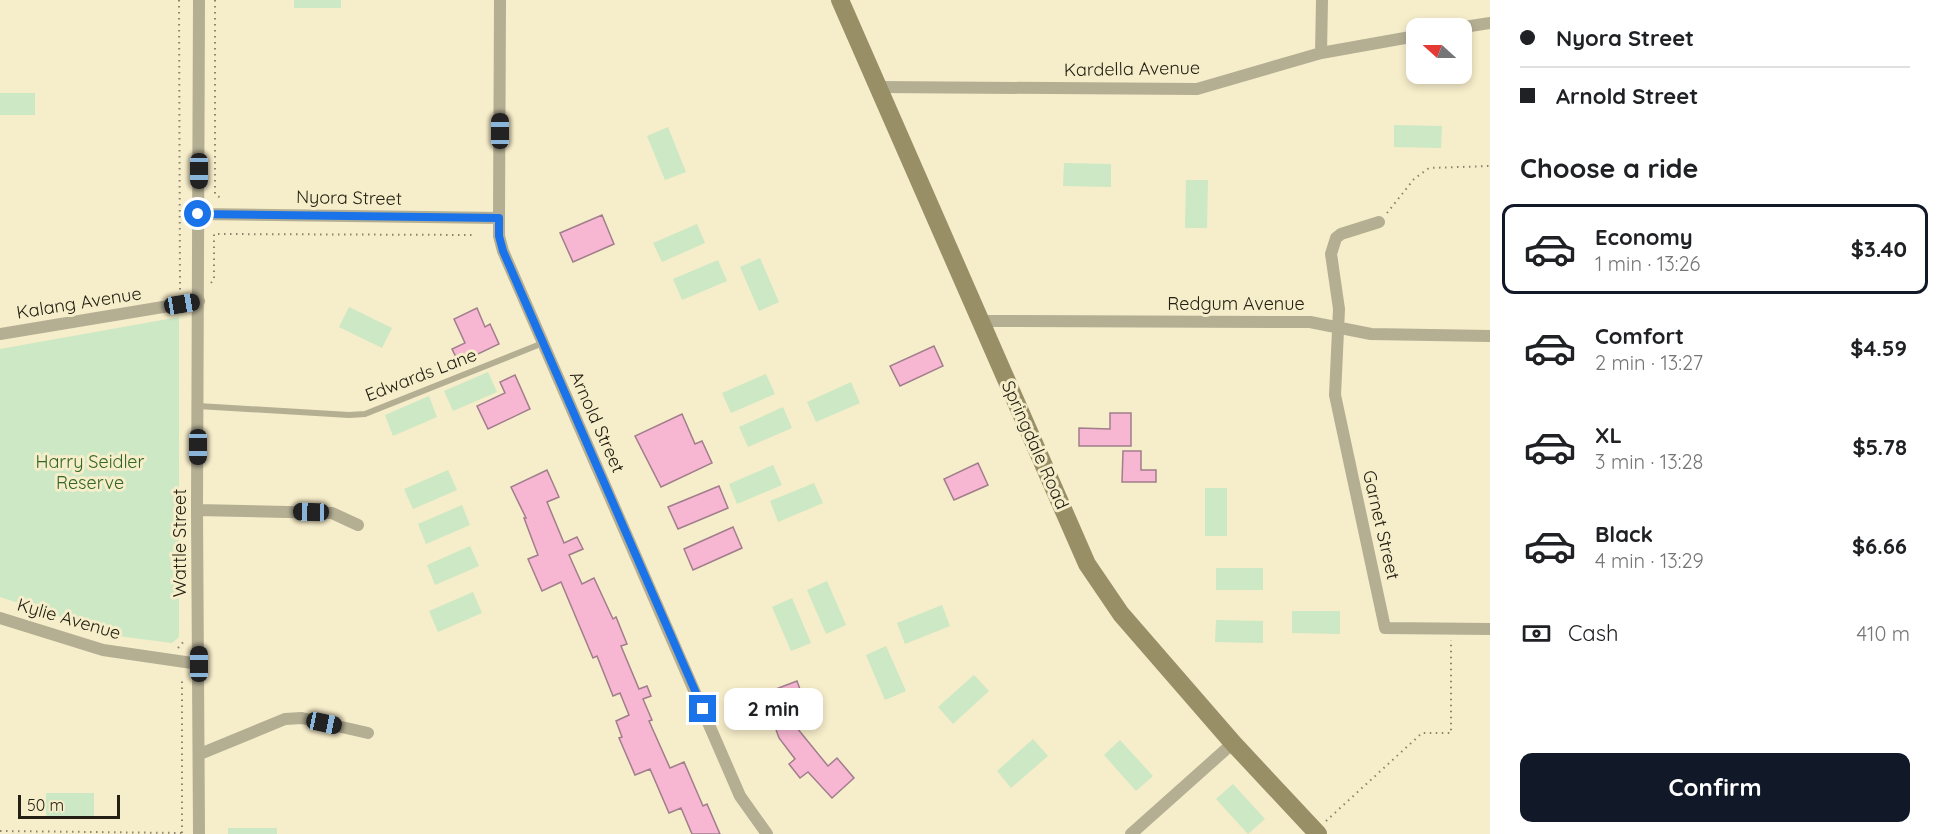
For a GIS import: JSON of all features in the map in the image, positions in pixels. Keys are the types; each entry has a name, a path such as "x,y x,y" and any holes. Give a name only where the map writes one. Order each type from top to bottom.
{"main road":[{"name":"Springdale Road","path":"840,0 1087,564 1121,614 1233,743 1316,833"}],"street":[{"name":"Wattle Street","path":"199,0 197,510 199,834"},
{"name":"Arnold Street","path":"500,0 499,236 503,251 741,796 767,834"},
{"path":"1321,53 1322,0"},
{"path":"1472,26 1490,23"},
{"name":"Kardella Avenue","path":"878,87 1197,89 1321,53 1406,38"},
{"name":"Nyora Street","path":"198,214 499,218"},
{"path":"1338,327 1339,309 1332,262 1332,245 1341,234 1379,222"},
{"name":"Kalang Avenue","path":"0,334 199,301"},
{"name":"Redgum Avenue","path":"980,321 1310,322 1392,336 1490,336"},
{"name":"Garnet Street","path":"1338,327 1335,395 1385,628 1490,629"},
{"path":"197,510 332,513 358,525"},
{"name":"Kylie Avenue","path":"0,618 103,650 199,664"},
{"path":"200,754 285,719 302,718 368,733"},
{"path":"1131,834 1233,743"}],"lane":[{"name":"Edwards Lane","path":"198,406 365,414 543,343"}],"path":[{"path":"179,0 180,294"},
{"path":"215,0 215,194 222,199"},
{"path":"1379,222 1414,179 1429,168 1490,166"},
{"path":"214,234 476,235"},
{"path":"1316,833 1422,733 1451,733 1451,629"},
{"path":"0,831 182,833 182,679"}],"green space":[{"path":"294,0 341,0 341,8 294,8"},
{"path":"0,93 35,93 35,115 0,115"},
{"path":"1394,125 1442,126 1441,148 1394,147"},
{"path":"668,127 686,172 665,180 647,136"},
{"path":"1064,163 1111,164 1111,187 1063,186"},
{"path":"1186,180 1208,180 1207,228 1185,228"},
{"path":"697,224 705,243 662,262 653,243"},
{"path":"760,258 779,302 759,311 740,267"},
{"path":"718,260 727,281 682,300 673,279"},
{"path":"349,307 392,328 382,348 339,327"},
{"name":"Harry Seidler Reserve","path":"179,317 179,637 172,643 118,636 0,597 0,349"},
{"path":"488,372 497,392 453,411 444,391"},
{"path":"766,374 775,394 731,413 722,393"},
{"path":"851,382 860,403 816,422 807,402"},
{"path":"429,396 437,417 393,436 385,415"},
{"path":"783,407 792,428 748,447 739,427"},
{"path":"773,465 782,485 737,504 729,484"},
{"path":"448,470 457,490 413,509 404,489"},
{"path":"814,483 823,503 778,522 770,501"},
{"path":"1205,488 1227,488 1227,536 1205,536"},
{"path":"462,505 470,525 426,544 418,524"},
{"path":"470,546 479,566 435,585 427,565"},
{"path":"1216,568 1263,568 1263,590 1216,590"},
{"path":"827,581 846,625 826,634 807,590"},
{"path":"473,592 482,613 438,632 429,611"},
{"path":"792,598 811,643 791,651 772,607"},
{"path":"942,605 950,626 905,644 897,623"},
{"path":"1292,611 1340,611 1340,634 1292,633"},
{"path":"1216,620 1263,621 1263,643 1215,642"},
{"path":"886,646 906,691 885,700 866,655"},
{"path":"974,675 989,691 953,724 938,707"},
{"path":"1033,739 1048,756 1011,788 997,771"},
{"path":"1120,740 1153,776 1136,791 1104,755"},
{"path":"1233,784 1265,819 1248,834 1216,799"},
{"path":"46,793 94,793 94,816 46,816"},
{"path":"228,828 277,828 277,834 228,834"}],"building":[{"path":"602,215 614,244 573,262 560,233"},
{"path":"477,308 485,327 490,324 499,344 459,363 452,349 465,343 454,319"},
{"path":"934,346 943,366 900,386 890,366"},
{"path":"515,375 530,409 488,429 477,406 505,393 500,382"},
{"path":"1110,413 1131,413 1131,446 1079,446 1079,428 1110,429"},
{"path":"682,414 695,444 702,441 712,463 661,487 635,436"},
{"path":"1123,451 1141,451 1141,470 1156,470 1156,482 1122,482"},
{"path":"978,463 988,485 954,500 944,479"},
{"path":"547,470 559,497 547,502 564,543 577,537 583,549 569,555 582,584 594,578 613,619 616,617 627,644 621,646 639,689 647,686 651,696 643,699 652,720 649,721 670,768 684,762 703,806 707,804 720,834 692,834 681,808 669,813 650,769 635,775 619,738 622,737 616,721 629,715 620,693 613,696 597,656 593,658 561,582 542,591 528,559 538,555 524,518 526,518 511,487"},
{"path":"719,486 728,508 678,529 668,507"},
{"path":"733,527 742,548 693,570 684,549"},
{"path":"797,681 805,703 794,707 801,726 797,728 828,766 837,758 854,778 832,798 808,772 800,778 789,764 795,759 779,738 763,694"}],"route":[{"path":"198,214 499,218 499,236 503,251 703,709"}]}
